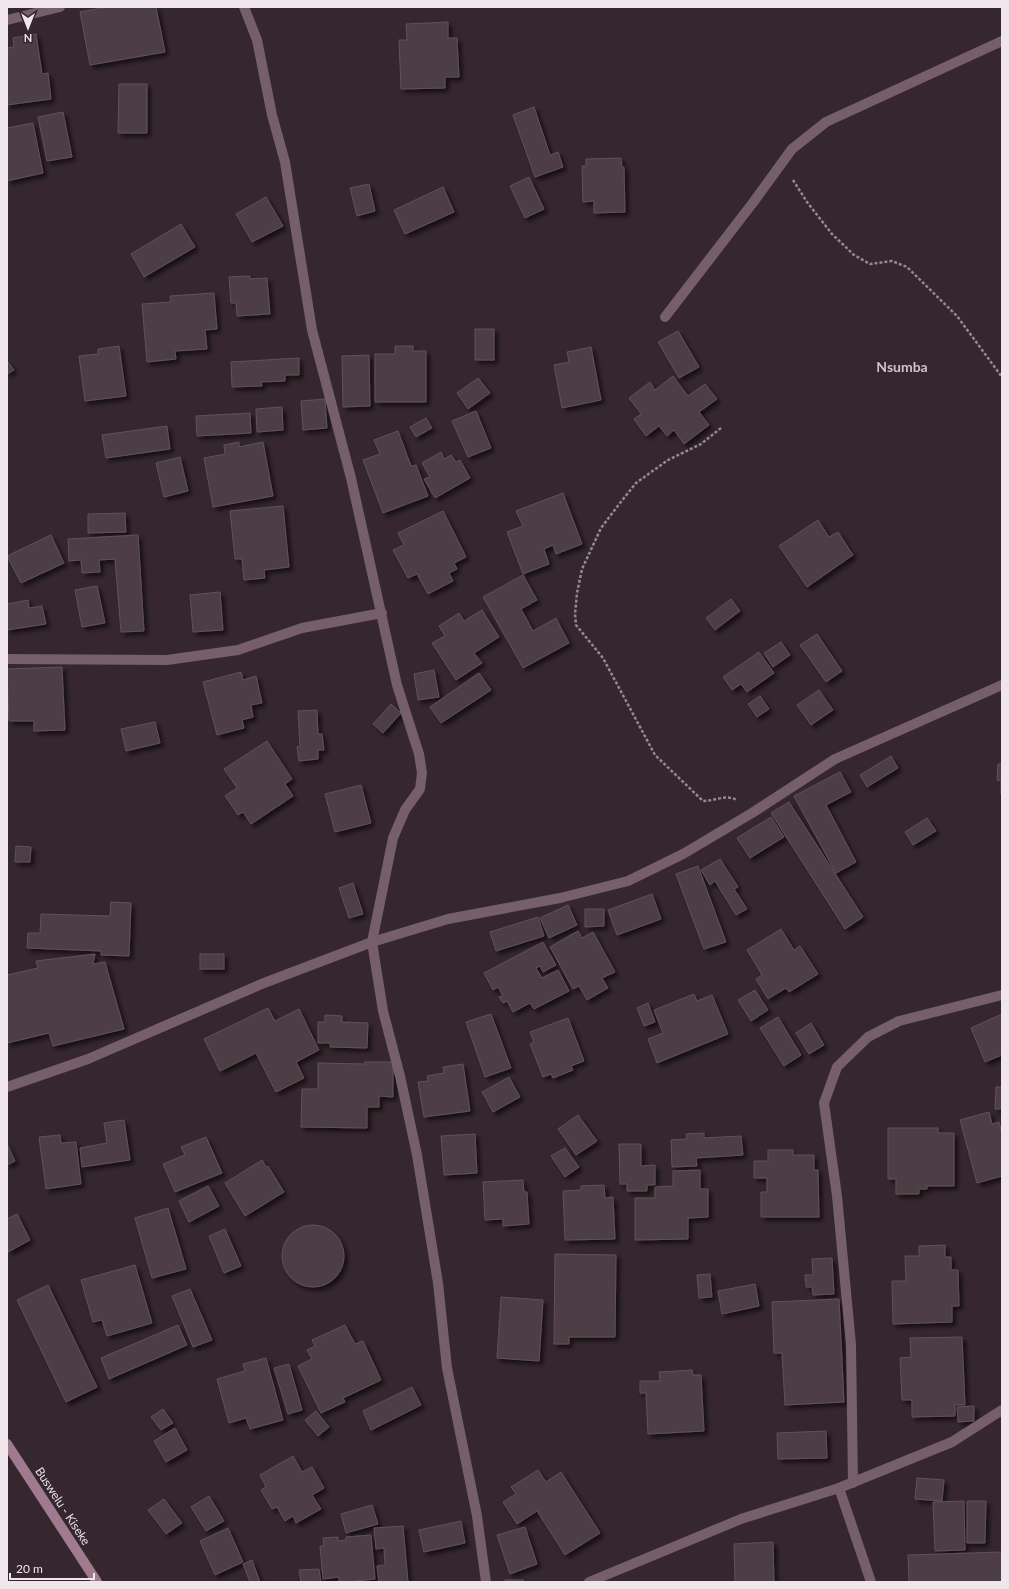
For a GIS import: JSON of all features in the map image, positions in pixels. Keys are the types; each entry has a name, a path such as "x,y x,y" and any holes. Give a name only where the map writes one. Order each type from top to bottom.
{"main road":[{"name":"Buswelu - Kiseke","path":"7,1444 97,1582"}],"street":[{"path":"7,20 60,7"},
{"path":"244,7 257,40 272,115 285,162 312,330 351,478 397,685 419,754 422,773 420,789 405,810 393,838 372,942 383,1011 400,1076 417,1155 438,1284 447,1368 476,1516 486,1582"},
{"path":"665,317 792,149 826,122 1002,41"},
{"path":"7,659 167,660 238,650 302,628 382,613"},
{"path":"7,1088 88,1059 264,983 372,942 448,919 560,898 628,881 683,854 752,813 835,758 1002,685"},
{"path":"852,1483 851,1345 837,1196 824,1103 837,1067 868,1037 898,1021 1002,995"},
{"path":"589,1582 741,1519 839,1488 952,1442 1002,1410"},
{"path":"839,1488 871,1582"}],"path":[{"path":"782,162 807,202 832,234 854,255 870,264 892,261 907,267 957,316 1002,377"},
{"path":"722,428 702,444 668,460 636,483 601,528 582,569 577,593 576,624 603,658 655,755 703,802 711,802 732,797 740,801 752,813"}],"building":[{"path":"107,7 156,7 165,52 90,65 80,12"},
{"path":"448,22 448,38 457,38 459,77 445,77 445,88 401,89 399,40 407,40 406,24"},
{"path":"36,34 42,74 48,73 51,99 7,105 7,48 14,47 13,38"},
{"path":"119,84 147,84 147,133 118,133"},
{"path":"534,107 550,155 558,152 563,167 535,177 513,115"},
{"path":"63,112 72,157 47,161 38,117"},
{"path":"33,123 43,173 7,181 7,128"},
{"path":"621,158 622,167 624,167 625,212 594,213 594,201 583,202 582,166 586,166 586,159"},
{"path":"529,177 544,209 525,218 510,186"},
{"path":"369,184 375,211 357,216 350,188"},
{"path":"443,187 454,212 405,234 394,210"},
{"path":"266,197 283,226 252,242 236,214"},
{"path":"181,224 195,247 144,277 131,254"},
{"path":"250,276 250,279 267,278 270,314 237,316 236,303 231,303 229,277"},
{"path":"214,293 217,329 205,330 207,349 175,351 176,359 147,362 142,304 171,302 170,296"},
{"path":"475,329 494,329 494,360 475,360"},
{"path":"678,331 699,367 679,378 658,342"},
{"path":"119,346 126,396 85,401 79,356 98,354 98,349"},
{"path":"395,346 413,346 413,351 426,351 426,402 375,402 375,354 395,354"},
{"path":"591,347 601,400 562,408 554,365 569,362 567,352"},
{"path":"369,355 370,406 343,407 342,356"},
{"path":"299,358 299,375 285,375 285,381 261,382 262,386 232,387 231,362"},
{"path":"7,361 14,370 7,374"},
{"path":"673,376 688,396 705,384 717,399 699,412 709,425 684,444 674,430 667,436 659,426 646,436 634,419 641,414 629,398 650,382 655,390"},
{"path":"478,378 490,393 468,409 457,393"},
{"path":"325,399 327,428 303,430 301,401"},
{"path":"282,407 283,430 257,432 256,409"},
{"path":"476,411 491,448 468,457 452,421"},
{"path":"250,413 251,433 197,436 196,416"},
{"path":"426,418 432,428 416,437 410,427"},
{"path":"167,426 170,449 106,458 102,435"},
{"path":"398,431 411,466 416,465 428,496 383,513 363,460 380,454 374,440"},
{"path":"239,442 239,447 263,442 273,496 213,507 204,458 225,454 224,445"},
{"path":"441,452 444,459 451,455 456,462 460,460 470,478 435,498 424,479 430,477 422,463"},
{"path":"180,457 188,491 164,497 156,463"},
{"path":"563,493 582,544 556,554 553,545 544,549 549,564 523,574 507,532 523,526 516,511"},
{"path":"283,506 289,567 264,570 265,578 244,580 242,559 235,559 230,511"},
{"path":"443,511 466,557 454,563 457,569 449,573 453,581 428,594 417,574 408,578 393,550 404,545 398,533"},
{"path":"125,513 126,532 88,533 88,514"},
{"path":"818,520 829,537 838,532 853,555 807,587 779,546"},
{"path":"51,535 64,563 21,583 7,556"},
{"path":"138,535 144,631 121,632 115,559 99,560 100,572 82,573 81,560 69,561 68,539"},
{"path":"523,575 537,600 521,609 533,631 556,618 569,643 523,668 483,597"},
{"path":"97,586 105,623 82,627 75,590"},
{"path":"220,592 223,630 193,632 190,595"},
{"path":"731,599 740,611 715,630 706,618"},
{"path":"28,600 29,608 42,606 46,624 7,630 7,604"},
{"path":"482,610 499,637 474,653 482,663 456,680 432,643 445,636 439,626 459,613 464,621"},
{"path":"817,634 842,671 826,682 800,645"},
{"path":"781,642 790,655 773,667 764,653"},
{"path":"759,652 774,673 747,692 741,684 732,690 723,677"},
{"path":"62,667 65,730 34,731 34,721 9,721 7,669"},
{"path":"434,670 439,697 418,700 414,674"},
{"path":"241,672 243,680 256,676 262,703 251,705 253,717 242,720 244,728 217,735 203,682"},
{"path":"479,673 491,690 441,723 430,707"},
{"path":"819,690 833,710 811,725 797,705"},
{"path":"760,696 769,709 757,717 748,704"},
{"path":"391,704 401,713 383,733 373,724"},
{"path":"317,710 318,734 322,734 324,750 318,750 318,759 299,761 297,747 300,746 298,711"},
{"path":"155,722 160,743 126,751 121,729"},
{"path":"267,741 292,779 285,784 293,796 251,824 243,812 238,815 225,796 237,788 224,769"},
{"path":"891,756 898,768 867,787 860,775"},
{"path":"998,764 1002,764 1002,794 1001,781 997,780"},
{"path":"840,772 851,792 826,805 856,862 836,873 794,796"},
{"path":"361,785 371,823 335,832 325,794"},
{"path":"789,802 863,917 845,929 771,813"},
{"path":"771,817 784,837 750,858 737,838"},
{"path":"927,818 936,831 913,845 905,832"},
{"path":"16,846 31,847 30,862 15,862"},
{"path":"720,859 738,887 734,889 747,909 736,915 715,881 710,885 701,870"},
{"path":"698,866 726,942 704,949 676,874"},
{"path":"353,883 363,914 349,918 339,888"},
{"path":"652,894 661,919 617,935 608,910"},
{"path":"111,902 131,903 129,956 101,955 101,951 27,948 28,933 40,933 41,914 110,916"},
{"path":"568,905 577,925 549,938 540,918"},
{"path":"585,909 604,909 604,926 585,927"},
{"path":"538,917 544,936 496,951 490,932"},
{"path":"781,929 794,950 800,946 818,974 789,992 786,988 768,999 756,979 762,975 747,950"},
{"path":"578,931 582,938 593,932 615,972 602,978 608,988 587,1000 579,986 573,989 550,947"},
{"path":"543,942 556,965 543,972 540,966 536,968 542,978 558,970 569,991 534,1009 530,1003 513,1012 507,1001 503,1003 499,997 503,996 498,987 493,990 484,973"},
{"path":"95,954 93,964 105,962 124,1029 53,1046 49,1033 7,1043 7,975 38,968 36,961"},
{"path":"200,954 224,954 224,969 200,969"},
{"path":"755,990 768,1010 751,1021 738,1000"},
{"path":"694,994 697,1001 712,995 728,1034 657,1063 648,1039 663,1033 654,1010"},
{"path":"648,1003 655,1022 644,1026 637,1008"},
{"path":"268,1008 275,1021 299,1009 319,1050 296,1062 304,1078 276,1092 256,1053 220,1071 204,1039"},
{"path":"491,1014 511,1068 485,1077 466,1022"},
{"path":"1002,1014 1002,1055 985,1062 971,1028"},
{"path":"325,1015 342,1016 342,1022 368,1023 367,1048 330,1047 330,1043 318,1043 318,1022 325,1022"},
{"path":"778,1017 801,1055 784,1066 760,1028"},
{"path":"568,1018 584,1061 571,1066 573,1070 553,1078 551,1074 543,1077 530,1044 534,1042 530,1032"},
{"path":"811,1023 824,1045 809,1054 796,1033"},
{"path":"365,1062 393,1062 393,1097 379,1096 379,1107 367,1107 367,1128 301,1127 302,1089 318,1089 318,1063 365,1064"},
{"path":"463,1064 470,1111 424,1117 418,1082 428,1081 427,1076 444,1073 443,1067"},
{"path":"509,1077 520,1097 493,1112 482,1092"},
{"path":"996,1087 1002,1087 1002,1109 995,1109"},
{"path":"989,1112 992,1124 999,1122 1002,1134 1002,1176 977,1183 960,1120"},
{"path":"578,1115 597,1141 576,1155 558,1129"},
{"path":"124,1120 130,1160 82,1167 80,1148 107,1143 104,1123"},
{"path":"888,1128 938,1128 938,1133 954,1133 954,1186 927,1186 927,1189 919,1189 919,1194 896,1194 896,1179 888,1179"},
{"path":"704,1133 704,1138 741,1136 743,1155 696,1158 697,1166 672,1167 671,1140 687,1139 686,1134"},
{"path":"475,1134 477,1173 444,1175 441,1136"},
{"path":"60,1135 61,1143 76,1142 81,1184 46,1189 39,1137"},
{"path":"206,1137 222,1173 175,1192 163,1164 185,1155 181,1147"},
{"path":"7,1144 15,1161 7,1165"},
{"path":"619,1144 641,1144 641,1166 655,1165 655,1185 647,1185 647,1191 627,1191 627,1184 620,1184"},
{"path":"565,1148 579,1167 565,1177 551,1156"},
{"path":"768,1150 793,1150 793,1155 814,1155 814,1170 818,1170 819,1217 761,1217 761,1192 767,1192 767,1178 754,1178 754,1161 768,1161"},
{"path":"262,1160 266,1167 268,1166 284,1192 245,1216 225,1183"},
{"path":"700,1170 700,1189 708,1189 708,1217 688,1218 688,1239 635,1240 635,1198 655,1198 655,1187 673,1186 673,1171"},
{"path":"523,1180 524,1192 527,1192 529,1224 503,1226 503,1219 485,1220 483,1182"},
{"path":"604,1185 605,1198 613,1197 615,1239 565,1240 563,1191 581,1190 581,1186"},
{"path":"208,1186 219,1206 189,1222 179,1201"},
{"path":"168,1208 186,1269 152,1278 135,1218"},
{"path":"17,1214 30,1240 8,1252 7,1219"},
{"path":"313,1225 330,1230 335,1234 339,1239 344,1256 339,1273 335,1278 330,1282 313,1287 296,1282 291,1278 287,1273 282,1256 287,1239 291,1234 296,1230"},
{"path":"225,1229 241,1266 224,1273 209,1236"},
{"path":"945,1245 945,1257 951,1257 951,1270 958,1270 959,1306 952,1306 952,1322 893,1324 892,1281 906,1281 905,1256 919,1256 919,1246"},
{"path":"555,1254 616,1255 615,1337 569,1337 569,1344 554,1344"},
{"path":"832,1258 834,1294 813,1295 812,1287 806,1287 805,1275 813,1275 812,1259"},
{"path":"135,1265 152,1323 107,1336 102,1320 93,1322 81,1280"},
{"path":"710,1274 712,1297 699,1298 697,1275"},
{"path":"755,1284 759,1306 722,1314 718,1291"},
{"path":"48,1285 97,1387 66,1402 17,1300"},
{"path":"190,1289 212,1340 193,1347 172,1296"},
{"path":"501,1297 543,1300 539,1361 497,1358"},
{"path":"839,1299 844,1402 785,1405 782,1353 774,1353 772,1302"},
{"path":"178,1325 187,1345 109,1379 101,1358"},
{"path":"345,1325 355,1344 363,1341 381,1380 343,1398 345,1402 321,1413 298,1366 312,1359 307,1350 315,1346 312,1340"},
{"path":"962,1337 965,1405 955,1405 955,1416 912,1417 912,1400 902,1400 900,1358 911,1357 910,1338"},
{"path":"266,1358 283,1420 250,1429 246,1418 229,1423 217,1379 245,1371 243,1364"},
{"path":"289,1364 302,1410 288,1414 274,1368"},
{"path":"692,1370 693,1375 701,1375 704,1431 648,1434 646,1393 640,1393 640,1381 660,1381 659,1372"},
{"path":"412,1387 421,1405 371,1430 363,1411"},
{"path":"974,1406 974,1421 958,1422 957,1407"},
{"path":"163,1409 173,1423 161,1430 151,1417"},
{"path":"316,1411 329,1427 318,1436 305,1420"},
{"path":"175,1428 187,1450 166,1462 154,1441"},
{"path":"826,1431 827,1458 778,1459 777,1433"},
{"path":"293,1456 302,1472 312,1467 324,1488 312,1495 321,1509 296,1523 293,1516 285,1521 277,1507 272,1509 261,1490 266,1487 260,1475"},
{"path":"538,1470 546,1482 561,1472 600,1533 565,1555 537,1511 517,1524 503,1502 516,1494 511,1487"},
{"path":"917,1478 944,1480 942,1501 915,1499"},
{"path":"209,1496 224,1521 206,1531 191,1507"},
{"path":"164,1499 182,1523 166,1534 148,1510"},
{"path":"964,1501 965,1550 935,1551 933,1502"},
{"path":"967,1501 986,1501 985,1543 967,1543"},
{"path":"372,1505 378,1524 346,1533 341,1514"},
{"path":"461,1521 465,1543 424,1552 419,1530"},
{"path":"403,1526 408,1582 379,1582 377,1566 385,1565 384,1548 376,1549 374,1528"},
{"path":"525,1527 537,1564 510,1574 497,1535"},
{"path":"228,1528 243,1562 215,1575 200,1541"},
{"path":"371,1535 375,1579 355,1582 339,1582 339,1577 323,1579 320,1546 324,1546 323,1538 338,1537 338,1541 346,1540 346,1537"},
{"path":"773,1542 774,1582 735,1582 734,1544"},
{"path":"1002,1552 1002,1582 909,1582 908,1555"},
{"path":"252,1560 260,1582 250,1582 243,1564"},
{"path":"319,1569 321,1582 301,1582 299,1570"},
{"path":"505,1580 523,1580 523,1582 505,1582"}],"district":[{"name":"Nsumba","path":"902,366"}]}
